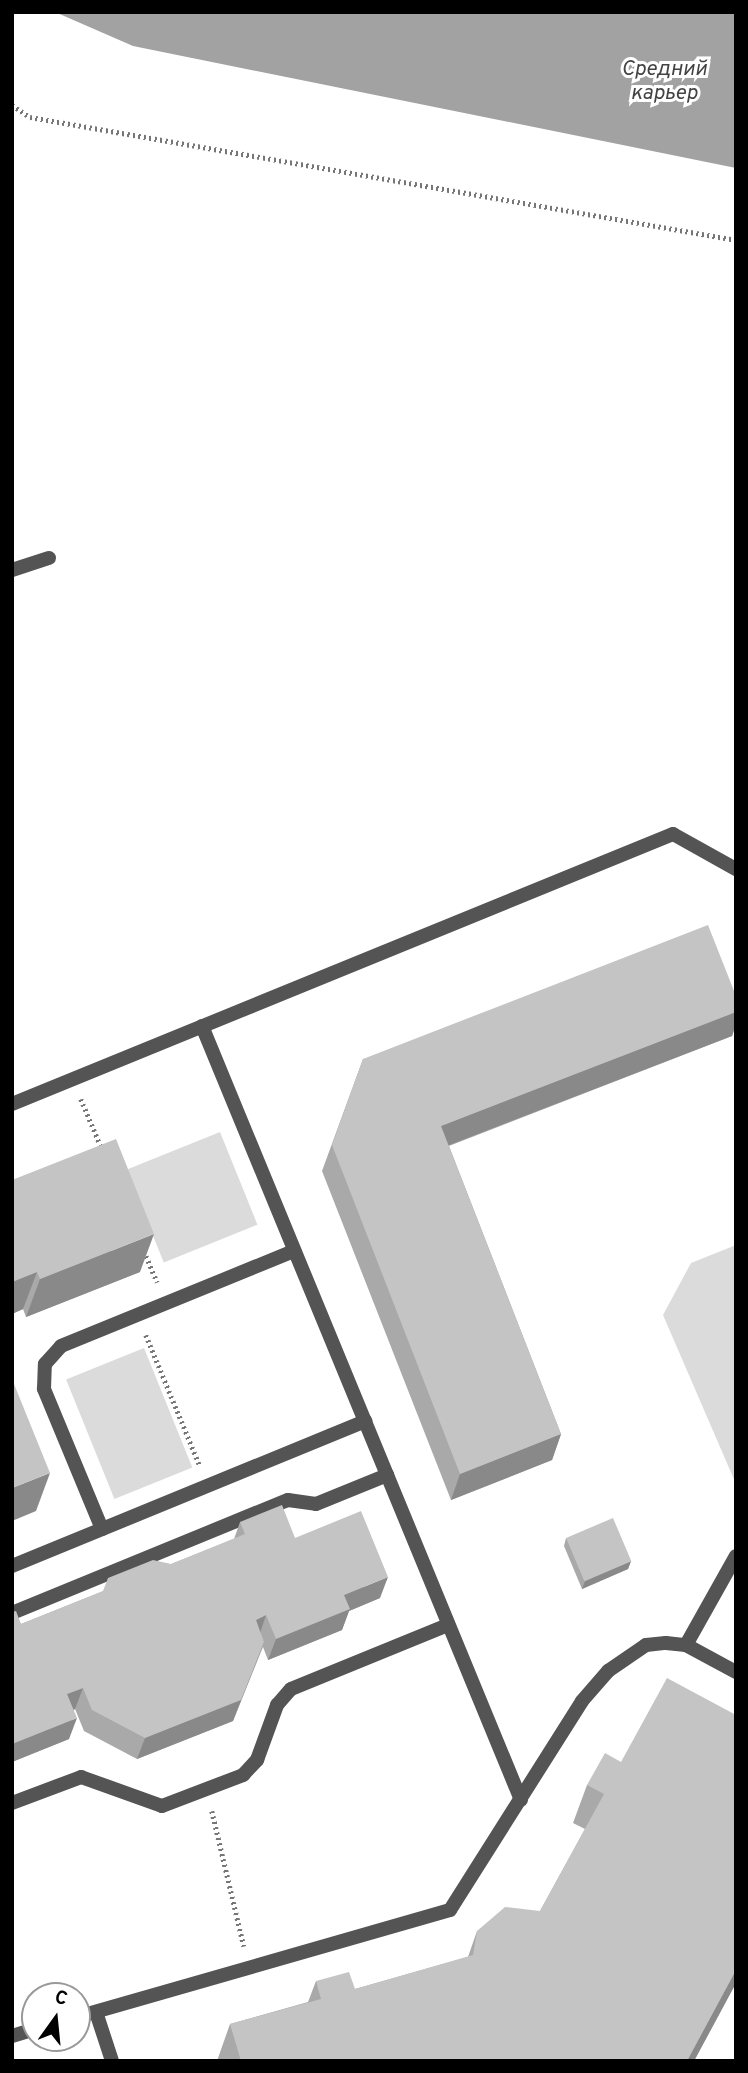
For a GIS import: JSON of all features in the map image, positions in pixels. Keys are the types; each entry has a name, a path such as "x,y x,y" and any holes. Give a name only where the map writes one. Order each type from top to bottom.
{"lane":[{"path":"12,570 49,558"},
{"path":"12,1104 673,834 736,869"},
{"path":"202,1026 521,1800"},
{"path":"102,1529 44,1389 45,1363 61,1346 294,1251"},
{"path":"12,1566 365,1421"},
{"path":"12,1613 288,1500 316,1504 387,1475"},
{"path":"686,1645 736,1556"},
{"path":"12,1803 81,1777 162,1806 206,1790 252,1769 277,1704 291,1689 449,1625"},
{"path":"91,2013 450,1910 582,1701 608,1671 646,1645 686,1645 736,1672"},
{"path":"96,2012 112,2061"}],"path":[{"path":"12,104 30,117 736,240"},
{"path":"73,1079 104,1154"},
{"path":"140,1241 166,1303"},
{"path":"138,1314 208,1485"},
{"path":"206,1790 249,1969"}],"shaded area":[{"path":"220,1132 257,1225 164,1263 126,1170"},
{"path":"736,1245 736,1484 663,1315 691,1263"},
{"path":"144,1348 192,1468 114,1499 66,1379"}],"water":[{"name":"Средний карьер","path":"55,12 736,12 736,168 133,46"}],"building":[{"path":"708,925 736,996 736,1012 441,1126 561,1434 460,1474 332,1145 363,1059"},
{"path":"116,1139 154,1234 40,1279 37,1272 12,1282 12,1180"},
{"path":"12,1379 50,1473 12,1488"},
{"path":"282,1505 295,1538 361,1511 388,1577 344,1595 350,1609 276,1639 266,1615 256,1620 264,1642 241,1700 145,1738 92,1710 83,1688 67,1694 77,1718 12,1744 12,1612 16,1611 21,1624 103,1591 108,1578 153,1560 171,1564 245,1534 240,1522"},
{"path":"613,1518 631,1561 584,1581 566,1538"},
{"path":"667,1678 736,1715 736,1970 687,2061 241,2061 230,2024 321,1999 316,1981 349,1972 355,1989 473,1955 477,1931 505,1907 540,1911 604,1794 587,1785 605,1753 621,1762"}]}
